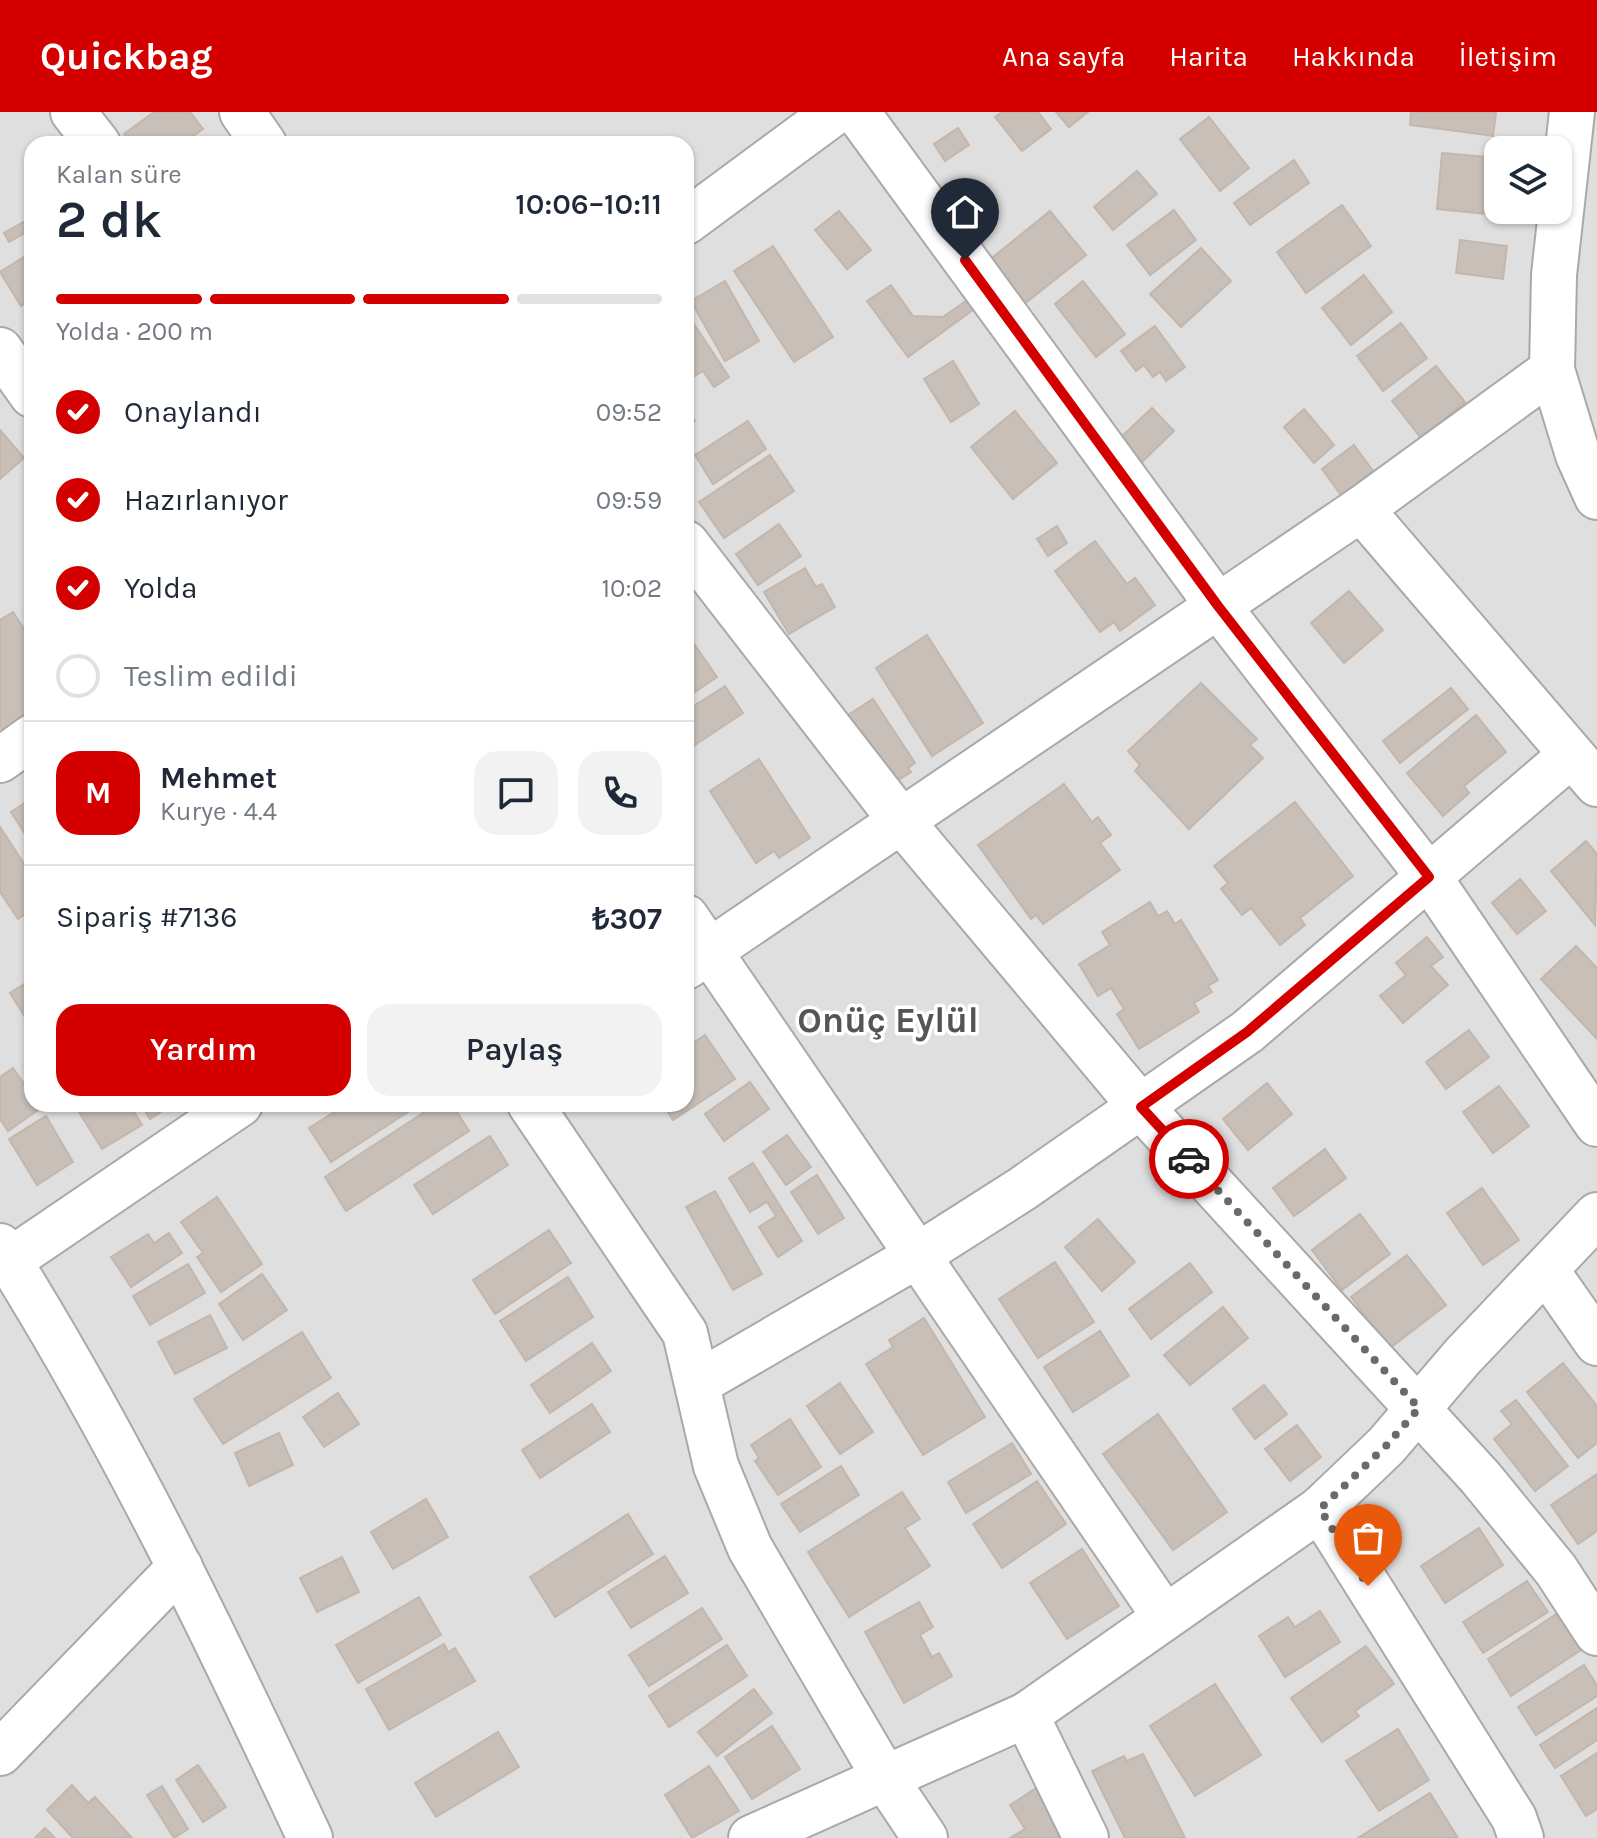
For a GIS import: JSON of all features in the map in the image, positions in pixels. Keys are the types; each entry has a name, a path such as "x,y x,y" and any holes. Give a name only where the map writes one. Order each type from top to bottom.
{"street":[{"path":"73,112 92,136"},
{"path":"242,112 258,136"},
{"path":"694,216 835,112"},
{"path":"857,112 1218,606 1429,877 1597,1124"},
{"path":"1572,112 1554,275 1552,370 1578,455 1597,497"},
{"path":"0,350 24,384"},
{"path":"1165,1617 920,1254 694,945 902,822 1361,509 1552,370"},
{"path":"698,1383 920,1254 1141,1107 1247,1032 1429,877 1584,770 1361,509"},
{"path":"694,553 902,822 1141,1107 1419,1408 1556,1570 1597,1633"},
{"path":"0,760 24,743"},
{"path":"227,1112 5,1254 42,1314 180,1567 310,1838"},
{"path":"535,1112 685,1333 716,1466 750,1548 885,1778 925,1838"},
{"path":"751,1838 1026,1715 1320,1509 1386,1446 1463,1356 1597,1215"},
{"path":"1546,1270 1597,1343"},
{"path":"1320,1509 1514,1818 1521,1838"},
{"path":"0,1753 180,1567"},
{"path":"1026,1715 1086,1838"}],"shaded area":[{"path":"0,112 1597,112 1597,1838 0,1838"}],"building":[{"path":"154,112 190,112 203,129 193,136 124,134"},
{"path":"1002,112 1038,112 1051,129 1022,151 995,117"},
{"path":"1056,112 1088,112 1069,127"},
{"path":"1411,112 1496,112 1493,136 1410,125"},
{"path":"1209,117 1249,168 1220,191 1180,139"},
{"path":"958,128 969,145 945,161 934,144"},
{"path":"1442,153 1484,157 1484,214 1437,209"},
{"path":"1294,160 1309,183 1250,225 1234,203"},
{"path":"1137,171 1157,194 1113,230 1094,207"},
{"path":"1342,205 1371,246 1306,293 1277,252"},
{"path":"1174,210 1196,240 1150,275 1127,245"},
{"path":"839,211 871,250 847,269 815,230"},
{"path":"1050,211 1086,255 1023,305 988,261"},
{"path":"24,222 24,234 9,242 4,233"},
{"path":"1460,240 1507,246 1503,279 1456,273"},
{"path":"773,246 833,337 794,362 734,271"},
{"path":"1201,248 1231,281 1181,327 1150,294"},
{"path":"24,257 24,304 21,306 0,272"},
{"path":"1364,275 1392,312 1351,345 1322,308"},
{"path":"725,281 759,341 725,361 694,306 694,299"},
{"path":"1083,281 1125,334 1096,357 1055,304"},
{"path":"891,285 913,316 943,317 970,298 977,307 908,357 867,301"},
{"path":"1401,323 1427,358 1383,391 1357,356"},
{"path":"694,324 729,377 714,387 703,371 694,376"},
{"path":"1155,326 1185,367 1166,381 1160,372 1153,377 1144,365 1136,371 1121,351"},
{"path":"953,361 979,404 951,422 924,379"},
{"path":"1436,366 1465,402 1421,438 1392,401"},
{"path":"1152,408 1174,431 1142,462 1119,439"},
{"path":"1304,409 1334,445 1314,463 1284,427"},
{"path":"1015,411 1057,463 1013,499 971,447"},
{"path":"748,421 766,449 713,484 695,455"},
{"path":"0,430 24,458 0,479"},
{"path":"1354,445 1380,480 1357,497 1350,488 1341,495 1322,469"},
{"path":"770,455 794,491 724,538 699,502"},
{"path":"779,524 801,556 758,585 736,554"},
{"path":"1057,526 1067,543 1048,556 1037,539"},
{"path":"1095,541 1127,584 1135,578 1155,605 1120,631 1114,622 1100,632 1055,571"},
{"path":"805,568 816,587 822,584 835,607 789,634 764,592"},
{"path":"1349,591 1383,630 1344,663 1311,623"},
{"path":"13,612 24,629 24,717 3,731 0,726 0,620"},
{"path":"927,635 983,723 932,756 876,668"},
{"path":"694,644 717,677 694,693"},
{"path":"1201,683 1257,739 1250,745 1263,758 1189,829 1135,771 1140,765 1128,751"},
{"path":"725,686 743,713 694,746 694,706"},
{"path":"1451,688 1468,709 1400,763 1383,741"},
{"path":"873,699 915,763 908,768 911,772 892,784 848,715"},
{"path":"1476,715 1506,752 1464,786 1469,793 1443,816 1407,773"},
{"path":"759,759 810,838 779,858 774,851 756,863 710,791"},
{"path":"1064,784 1092,822 1098,817 1111,835 1100,843 1120,870 1043,924 1036,915 1031,919 978,845"},
{"path":"1295,802 1353,876 1300,918 1305,925 1280,945 1251,908 1242,915 1221,889 1228,883 1214,866"},
{"path":"24,803 24,832 11,812"},
{"path":"0,827 24,864 24,915 18,919 0,892"},
{"path":"1586,841 1597,854 1595,925 1551,871"},
{"path":"1520,879 1546,911 1517,934 1492,903"},
{"path":"1150,902 1158,916 1167,911 1175,924 1181,920 1218,980 1208,986 1212,992 1194,1003 1199,1012 1139,1049 1117,1014 1124,1009 1111,988 1098,996 1079,964 1110,945 1102,932"},
{"path":"1427,937 1443,957 1431,966 1448,985 1403,1023 1380,996 1406,975 1396,963"},
{"path":"1576,946 1597,968 1597,1039 1541,979"},
{"path":"24,984 24,1015 10,993"},
{"path":"1469,1030 1489,1057 1446,1089 1426,1062"},
{"path":"705,1035 735,1079 694,1106 694,1043"},
{"path":"13,1068 24,1084 24,1112 35,1112 8,1131 0,1119 0,1077"},
{"path":"750,1082 769,1109 724,1141 705,1114"},
{"path":"1267,1083 1292,1114 1248,1150 1223,1119"},
{"path":"1499,1086 1529,1126 1493,1153 1463,1112"},
{"path":"79,1112 134,1112 142,1125 102,1149"},
{"path":"146,1112 161,1112 150,1119"},
{"path":"334,1112 408,1112 331,1162 309,1128"},
{"path":"425,1112 457,1112 469,1131 346,1211 325,1177"},
{"path":"668,1112 685,1112 673,1120"},
{"path":"46,1116 73,1162 37,1185 9,1139"},
{"path":"787,1135 811,1167 786,1185 763,1152"},
{"path":"490,1136 508,1165 433,1214 414,1185"},
{"path":"1325,1149 1346,1178 1294,1216 1273,1188"},
{"path":"753,1163 802,1241 778,1257 759,1227 776,1216 767,1202 750,1212 729,1178"},
{"path":"817,1175 844,1218 818,1234 791,1192"},
{"path":"1482,1188 1519,1240 1483,1265 1447,1213"},
{"path":"715,1191 762,1274 733,1290 686,1207"},
{"path":"217,1197 262,1264 221,1292 197,1257 203,1253 181,1222"},
{"path":"1360,1214 1390,1254 1342,1290 1312,1250"},
{"path":"1098,1219 1135,1262 1102,1291 1065,1247"},
{"path":"549,1230 571,1263 495,1314 473,1280"},
{"path":"169,1233 182,1253 131,1287 111,1257 148,1234 154,1243"},
{"path":"1407,1255 1446,1305 1390,1348 1351,1297"},
{"path":"1055,1262 1094,1322 1038,1358 999,1299"},
{"path":"1190,1263 1212,1292 1151,1339 1129,1309"},
{"path":"188,1264 205,1293 150,1325 133,1296"},
{"path":"262,1274 287,1310 243,1340 219,1304"},
{"path":"568,1277 593,1317 526,1361 500,1321"},
{"path":"1223,1307 1248,1338 1190,1385 1164,1355"},
{"path":"210,1315 227,1348 175,1374 158,1342"},
{"path":"924,1318 985,1417 923,1455 866,1364 893,1347 889,1340"},
{"path":"1100,1331 1129,1376 1073,1412 1044,1367"},
{"path":"302,1332 331,1378 223,1444 194,1399"},
{"path":"592,1343 611,1371 550,1413 531,1385"},
{"path":"1563,1363 1597,1406 1597,1443 1578,1458 1527,1392"},
{"path":"840,1383 873,1432 840,1454 807,1406"},
{"path":"1264,1385 1287,1414 1255,1439 1233,1409"},
{"path":"338,1393 359,1424 324,1447 303,1417"},
{"path":"1516,1400 1568,1466 1535,1491 1494,1439 1512,1424 1501,1411"},
{"path":"592,1404 610,1432 540,1478 522,1450"},
{"path":"1158,1414 1227,1512 1173,1550 1103,1454"},
{"path":"790,1419 821,1467 778,1495 755,1461 759,1458 751,1445"},
{"path":"1297,1425 1321,1457 1290,1481 1265,1449"},
{"path":"279,1433 293,1465 249,1486 235,1453"},
{"path":"1012,1443 1031,1474 966,1513 948,1482"},
{"path":"841,1466 859,1495 800,1532 781,1504"},
{"path":"1597,1474 1597,1531 1578,1544 1551,1505"},
{"path":"1037,1481 1066,1524 1002,1568 973,1524"},
{"path":"902,1492 920,1519 905,1528 930,1566 849,1617 808,1552"},
{"path":"426,1499 448,1537 393,1569 371,1532"},
{"path":"628,1514 653,1554 555,1617 530,1577"},
{"path":"1479,1528 1503,1565 1445,1603 1421,1566"},
{"path":"1082,1549 1119,1606 1067,1639 1030,1583"},
{"path":"665,1556 688,1593 631,1628 608,1592"},
{"path":"342,1557 359,1592 317,1612 300,1578"},
{"path":"1527,1581 1548,1612 1483,1653 1463,1622"},
{"path":"419,1597 441,1635 358,1683 336,1645"},
{"path":"919,1602 933,1627 920,1635 932,1657 939,1653 952,1676 904,1703 865,1632"},
{"path":"702,1608 722,1639 649,1686 629,1655"},
{"path":"1320,1611 1340,1642 1285,1677 1259,1636 1288,1617 1295,1627"},
{"path":"1558,1613 1581,1650 1511,1696 1488,1659"},
{"path":"444,1644 448,1652 455,1648 475,1681 389,1730 366,1689"},
{"path":"727,1645 747,1676 669,1727 649,1696"},
{"path":"1366,1646 1394,1684 1355,1711 1359,1716 1322,1742 1291,1698"},
{"path":"1584,1665 1597,1685 1597,1696 1536,1735 1518,1707"},
{"path":"1215,1684 1261,1755 1195,1796 1150,1726"},
{"path":"754,1689 772,1713 717,1756 698,1732"},
{"path":"1597,1708 1597,1740 1555,1768 1540,1745"},
{"path":"772,1726 800,1769 752,1799 725,1757"},
{"path":"1398,1729 1429,1780 1379,1811 1346,1761"},
{"path":"498,1732 519,1767 436,1817 415,1783"},
{"path":"1597,1753 1597,1809 1586,1816 1561,1776"},
{"path":"1143,1754 1185,1838 1125,1838 1092,1771 1124,1756 1127,1761"},
{"path":"198,1765 226,1807 203,1822 176,1780"},
{"path":"709,1766 739,1811 692,1838 665,1795"},
{"path":"72,1785 88,1803 95,1797 132,1838 73,1838 47,1810"},
{"path":"1041,1785 1070,1830 1057,1838 1010,1838 1025,1829 1010,1805"},
{"path":"162,1786 188,1829 174,1838 147,1795"},
{"path":"1430,1793 1458,1838 1358,1838"},
{"path":"45,1828 55,1838 35,1838"}],"way so far":[{"path":"1189,1159 1419,1408 1386,1446 1320,1509 1368,1586"}],"district":[{"name":"Onüç Eylül","path":"888,1020"}],"route":[{"path":"965,260 1218,606 1429,877 1247,1032 1141,1107 1189,1159"}]}
